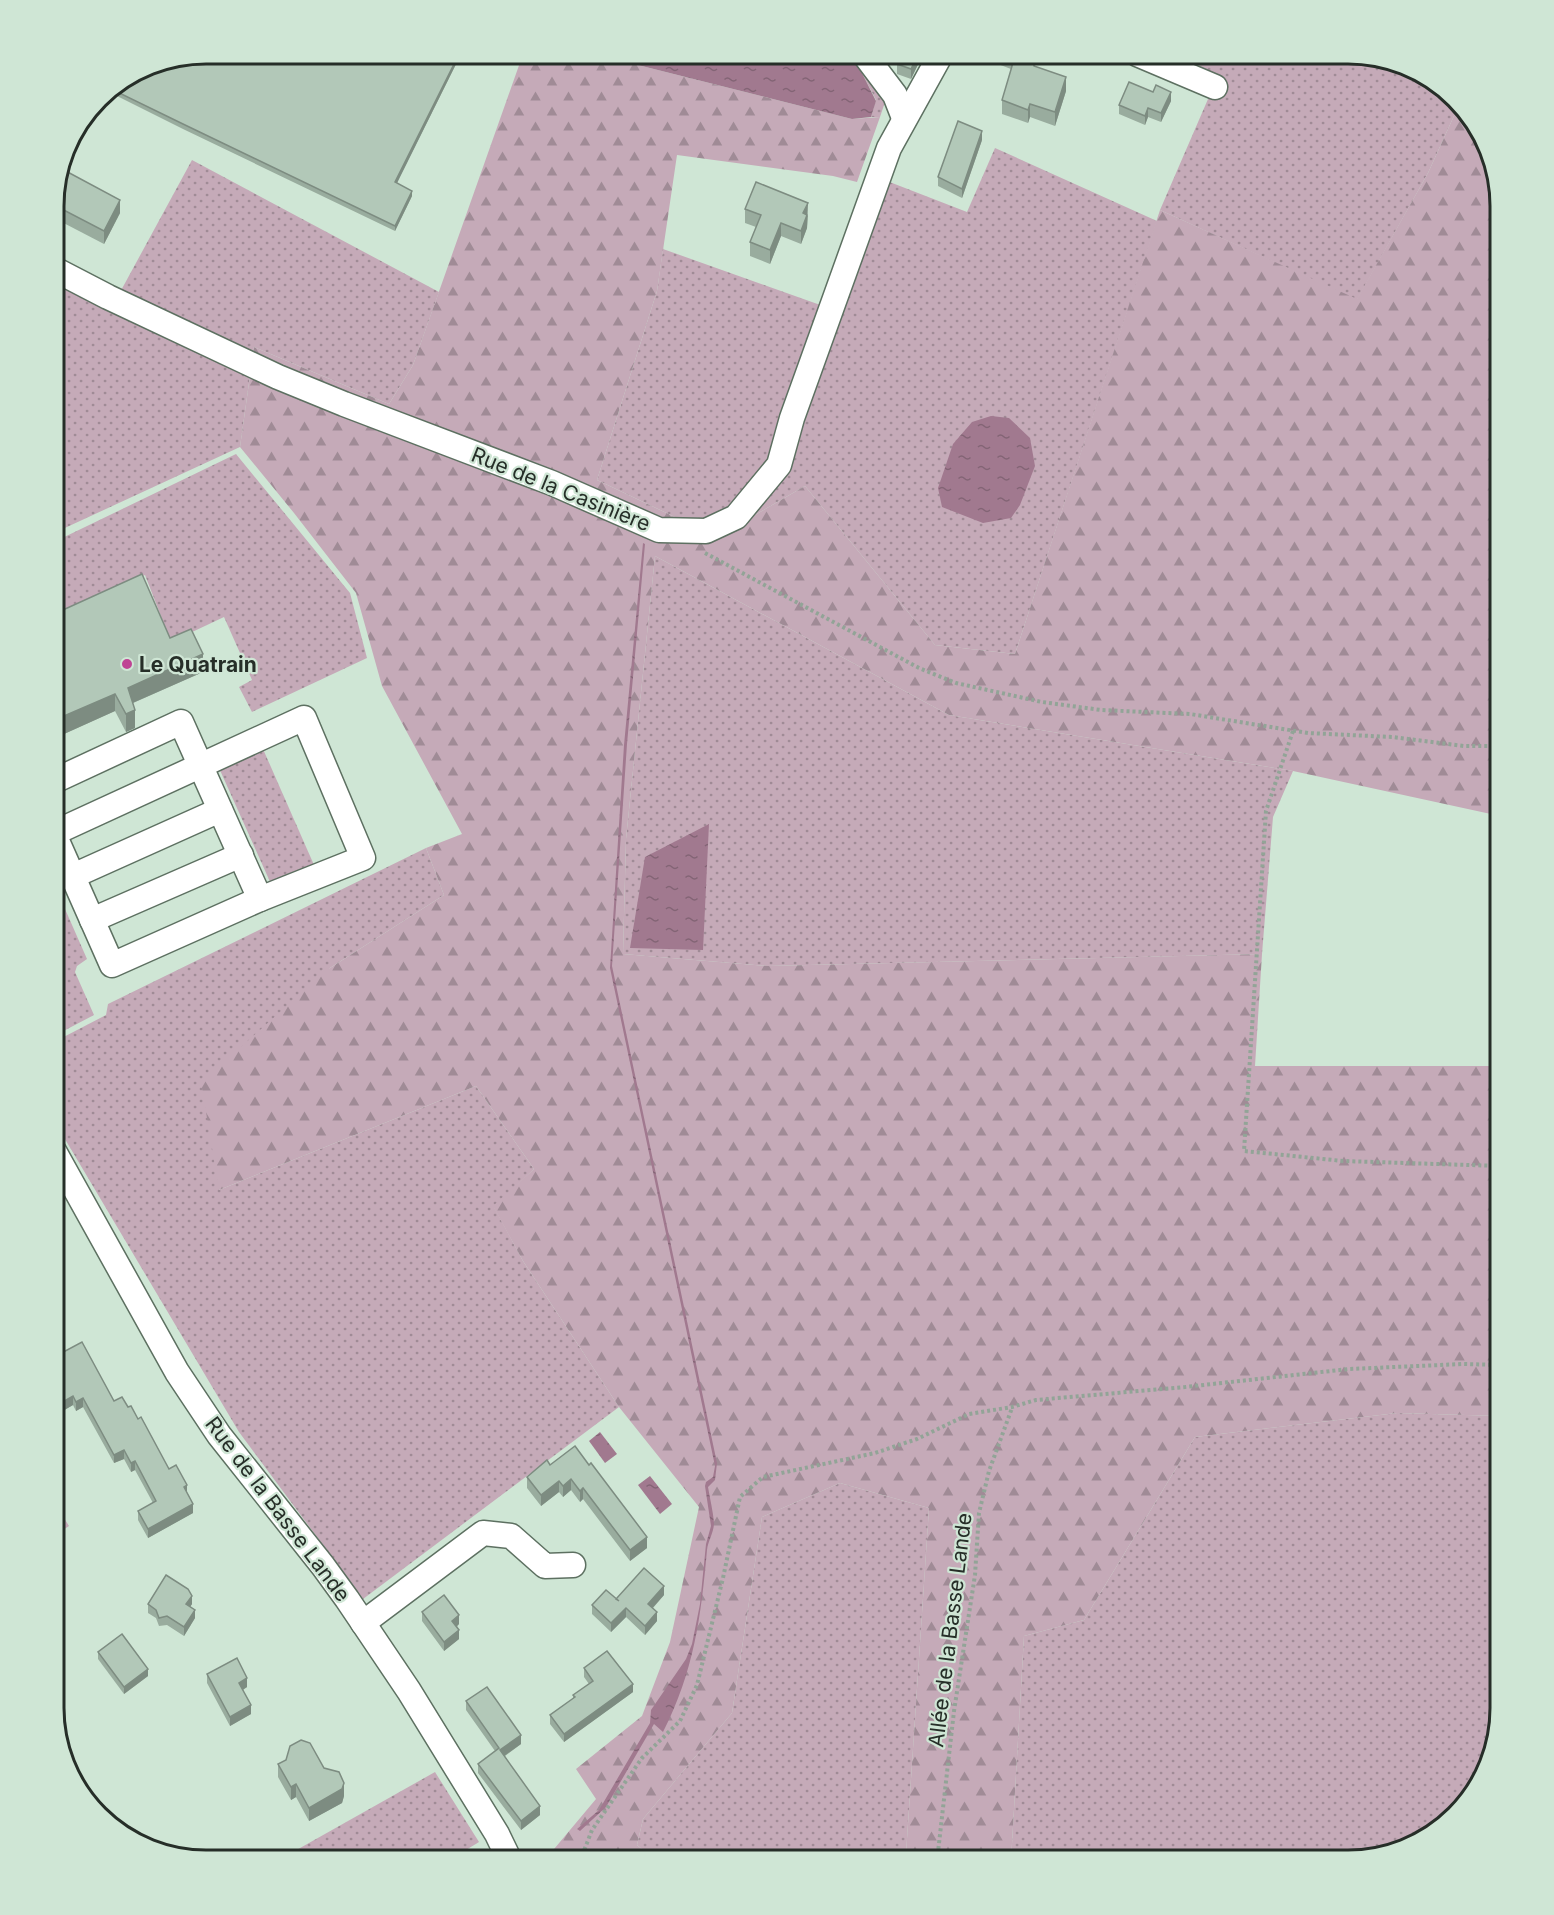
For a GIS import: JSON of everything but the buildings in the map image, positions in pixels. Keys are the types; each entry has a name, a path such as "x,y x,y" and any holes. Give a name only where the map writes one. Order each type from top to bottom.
{"street":[{"path":"872,65 895,95 904,118"},
{"name":"Rue de la Casinière","path":"65,274 108,297 267,372 344,404 552,483 659,530 706,531 736,517 778,465 836,292 889,148 935,65"},
{"path":"1163,65 1215,87"},
{"path":"65,828 304,718 363,858 112,965 65,857"},
{"path":"65,776 181,722 261,900"},
{"path":"73,876 220,810"},
{"path":"92,920 241,855"},
{"name":"Rue de la Basse Lande","path":"64,1170 177,1372 213,1426 323,1566 363,1623 449,1755 505,1850"},
{"path":"363,1623 483,1533 511,1536 545,1566 573,1565"}],"path":[{"path":"701,552 835,621 919,668 956,682 1042,702 1101,710 1190,714 1308,734 1392,737 1464,746 1490,746"},
{"path":"1293,731 1266,811 1244,1151 1343,1161 1490,1166"},
{"path":"584,1850 592,1830 642,1758 680,1721 696,1685 723,1578 740,1497 763,1477 875,1453 916,1439 969,1414 1012,1407 1036,1400 1349,1370 1490,1365"},
{"name":"Allée de la Basse Lande","path":"938,1850 954,1712 975,1575 978,1513 989,1471 1012,1407"}],"green space":[{"path":"519,65 638,65 852,119 880,117 857,182 833,176 677,155 657,291 597,480 717,537 805,486 935,645 1015,654 1160,210 1357,299 1428,173 1455,114 1475,144 1482,161 1487,179 1490,207 1490,814 1293,771 949,715 655,556 626,839 623,954 767,966 1262,954 1255,1066 1490,1066 1490,1416 1397,1413 1195,1437 1084,1620 1024,1636 1012,1850 906,1850 929,1508 840,1483 762,1517 732,1713 643,1819 637,1845 643,1850 553,1850 596,1799 576,1769 642,1716 670,1642 699,1507 619,1407 523,1261 493,1206 534,1169 476,1086 219,1190 201,1082 330,968 444,895 426,848 462,834 382,686 356,593 240,447 254,347 389,404 413,365"},
{"path":"858,65 863,65 887,96 880,117 871,117 876,100"},
{"path":"1198,65 1375,67 1402,75 1418,84 1434,94 1455,114 1428,173 1357,300 1160,210 1218,76"},
{"path":"995,148 1157,221 1015,654 935,645 805,486 717,537 597,480 657,291 663,249 840,312 887,181 967,212"},
{"path":"192,160 439,292 413,365 389,404 254,347 240,447 65,528 65,283 112,307"},
{"path":"236,454 350,593 367,658 252,712 239,687 252,680 224,617 171,642 145,575 65,609 65,537"},
{"path":"655,556 949,715 1293,771 1273,817 1262,954 767,966 623,954 626,839"},
{"path":"263,749 314,865 271,884 219,768"},
{"path":"426,848 444,895 330,968 219,1190 476,1086 534,1169 494,1207 523,1261 619,1407 363,1599 239,1432 64,1138 64,1037 106,1015 108,1004"},
{"path":"65,908 87,959 77,966 75,972 94,1015 64,1031"},
{"path":"1397,1413 1490,1416 1490,1708 1485,1745 1475,1771 1454,1802 1441,1815 1410,1836 1375,1848 1356,1850 1012,1850 1024,1636 1084,1620 1195,1437"},
{"path":"840,1483 929,1508 906,1850 643,1850 637,1845 643,1819 732,1713 762,1517"},
{"path":"64,1518 69,1526 64,1529"},
{"path":"435,1772 479,1842 466,1850 297,1850"}],"water":[{"path":"638,65 858,65 876,101 871,117 852,119"},
{"path":"991,416 1009,418 1030,438 1035,466 1020,505 1011,518 983,523 942,507 938,488 953,444 972,422"},
{"path":"643,543 645,544 627,744 612,966 717,1463 715,1480 708,1487 714,1526 707,1550 699,1621 689,1665 674,1709 663,1732 654,1724 606,1807 580,1831 577,1829 599,1810 650,1723 651,1710 686,1659 692,1644 700,1604 706,1544 711,1526 705,1486 706,1482 713,1477 715,1466 610,968 624,745"},
{"path":"709,824 703,950 630,948 645,857"},
{"path":"600,1432 617,1454 605,1463 589,1441"},
{"path":"650,1476 672,1504 660,1514 638,1485"}],"place":[{"name":"Le Quatrain","path":"127,664"}]}
